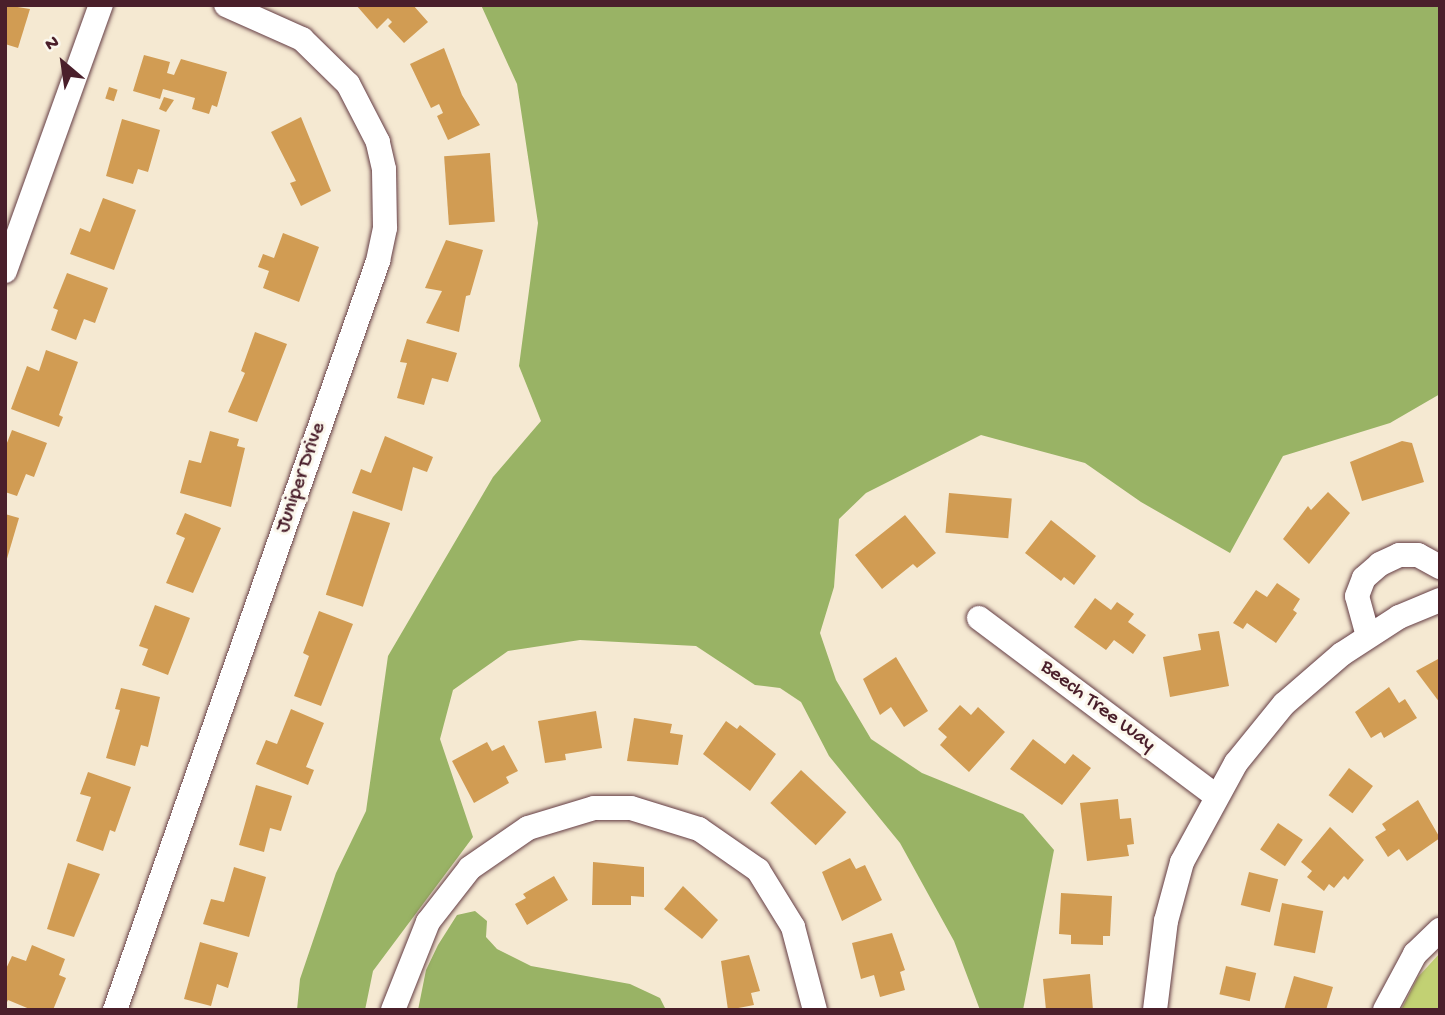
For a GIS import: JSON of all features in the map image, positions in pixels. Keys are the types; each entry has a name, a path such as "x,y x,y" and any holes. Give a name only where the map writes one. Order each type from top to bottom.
{"street":[{"path":"5,271 101,5"},
{"name":"Juniper Drive","path":"115,1010 378,261 385,228 387,196 378,142 348,83 302,38 226,5"},
{"path":"1368,636 1357,596 1364,578 1380,564 1399,555 1418,555 1440,567"},
{"path":"1155,1010 1173,890 1215,795 1284,704 1368,636 1440,600"},
{"name":"Beech Tree Way","path":"979,618 1215,795"},
{"path":"393,1010 428,922 470,868 528,828 594,808 631,808 699,830 758,870 793,927 816,1010"},
{"path":"1385,1010 1415,954 1440,930"}],"green space":[{"path":"481,5 1440,5 1440,394 1390,423 1283,456 1230,553 1141,502 1085,463 981,435 866,493 839,519 834,587 820,633 836,680 871,739 922,773 1023,814 1054,850 1023,1010 980,1010 954,941 900,843 829,756 801,702 780,688 755,685 696,646 580,640 508,651 453,690 440,739 473,837 373,971 365,1010 297,1010 300,979 336,873 366,811 388,656 493,477 541,421 519,366 538,223 517,84"},
{"path":"475,911 487,921 486,937 497,949 531,966 630,984 660,998 666,1010 418,1010 426,970 438,945 457,915"},
{"path":"1440,953 1440,1010 1401,1010 1418,977"}],"building":[{"path":"5,5 30,9 18,48 5,44"},
{"path":"356,5 413,5 428,22 404,43 388,26 392,22 388,18 377,29"},
{"path":"444,48 462,95 480,125 448,140 437,116 443,113 439,104 431,108 410,64"},
{"path":"144,55 170,62 167,73 174,75 181,59 227,72 217,107 212,105 209,114 192,109 195,98 163,89 160,99 133,91"},
{"path":"109,87 118,90 114,101 105,98"},
{"path":"164,97 174,100 166,112 159,109"},
{"path":"301,117 331,191 301,206 290,183 296,181 271,132"},
{"path":"122,119 160,130 148,172 138,169 133,184 106,176"},
{"path":"490,153 495,222 449,225 444,156"},
{"path":"103,198 136,210 114,270 70,254 80,228 90,232"},
{"path":"283,233 319,247 299,302 263,288 269,271 258,267 263,254 274,258"},
{"path":"446,240 483,250 470,295 466,296 459,332 426,323 442,291 425,288"},
{"path":"67,273 108,288 95,323 84,319 76,340 51,330 58,310 53,308"},
{"path":"255,332 287,344 257,422 228,412 245,373 241,371"},
{"path":"407,339 457,353 448,382 432,378 424,405 397,398 407,363 400,362"},
{"path":"46,350 78,362 59,415 63,417 59,427 11,409 27,366 39,371"},
{"path":"12,430 47,443 34,477 26,474 17,496 5,492 5,448"},
{"path":"210,431 239,439 237,446 245,448 231,507 180,493 189,460 201,463"},
{"path":"385,436 433,457 427,472 413,467 402,511 352,493 361,469 371,473"},
{"path":"1402,441 1412,443 1424,482 1362,501 1350,462"},
{"path":"1328,492 1350,513 1309,564 1283,539 1308,506 1311,510"},
{"path":"949,493 1012,498 1008,538 946,533"},
{"path":"353,511 390,523 363,607 326,595"},
{"path":"185,513 221,528 193,593 166,583 185,538 176,534"},
{"path":"5,514 19,518 6,562 5,562"},
{"path":"905,515 936,553 917,568 913,564 882,589 855,555"},
{"path":"1051,520 1096,556 1074,585 1064,577 1061,581 1025,553"},
{"path":"1277,583 1300,599 1293,610 1297,613 1276,643 1247,623 1243,629 1233,623 1256,590 1267,597"},
{"path":"1095,598 1111,610 1117,602 1134,614 1128,622 1146,635 1133,654 1114,640 1106,650 1074,627"},
{"path":"155,605 190,618 168,675 142,665 148,649 139,646"},
{"path":"319,611 353,624 321,706 294,696 309,656 303,653"},
{"path":"1219,631 1229,686 1170,697 1163,657 1201,650 1198,634"},
{"path":"896,657 928,711 904,727 891,707 880,715 863,679"},
{"path":"1440,658 1440,703 1416,671"},
{"path":"1389,687 1399,703 1405,699 1417,718 1384,738 1381,732 1371,738 1355,712"},
{"path":"121,688 160,697 148,747 141,745 135,766 106,758 120,710 115,709"},
{"path":"960,705 971,715 978,707 1005,732 969,772 940,745 947,737 938,729"},
{"path":"291,709 324,723 306,767 314,770 308,785 256,764 266,740 277,744"},
{"path":"596,711 602,748 565,754 566,760 545,763 538,721"},
{"path":"634,718 672,724 670,733 683,735 678,765 627,761"},
{"path":"726,721 737,729 740,725 776,754 750,791 703,754"},
{"path":"1033,739 1065,764 1073,754 1091,768 1062,805 1010,769"},
{"path":"487,742 492,751 504,745 518,771 506,777 509,783 474,803 452,761"},
{"path":"1349,768 1373,786 1352,813 1329,795"},
{"path":"801,770 846,812 816,845 770,803"},
{"path":"88,772 131,787 115,832 110,830 103,851 76,841 91,797 80,794"},
{"path":"256,785 292,796 281,831 270,828 264,852 239,845"},
{"path":"1118,799 1120,819 1131,818 1134,844 1127,845 1129,856 1087,861 1080,803"},
{"path":"1418,800 1440,838 1407,861 1399,849 1388,857 1375,837 1386,830 1382,824"},
{"path":"1278,823 1303,840 1285,866 1260,850"},
{"path":"1330,827 1364,860 1348,880 1344,876 1334,888 1329,884 1324,891 1307,877 1312,871 1301,862"},
{"path":"850,858 856,869 865,865 882,900 842,921 822,872"},
{"path":"593,862 644,867 644,897 631,896 631,905 592,905"},
{"path":"68,863 100,874 74,937 47,929"},
{"path":"234,867 266,877 249,937 203,924 211,899 224,902"},
{"path":"1249,872 1278,879 1270,912 1241,905"},
{"path":"554,876 568,900 527,925 515,904 526,898 523,894"},
{"path":"683,886 718,920 702,939 664,909"},
{"path":"1061,893 1112,896 1110,936 1103,936 1103,945 1071,944 1071,935 1059,934"},
{"path":"1282,903 1323,911 1315,953 1274,945"},
{"path":"892,933 905,970 900,972 905,990 880,997 874,975 861,979 852,943"},
{"path":"200,942 238,953 228,988 217,984 211,1006 184,999"},
{"path":"32,945 65,959 59,975 66,978 53,1010 32,1010 8,1000 5,1006 5,971 12,956 26,961"},
{"path":"749,955 760,991 751,993 754,1005 728,1010 721,961"},
{"path":"1226,966 1256,973 1250,1001 1219,994"},
{"path":"1090,974 1093,1010 1046,1010 1043,979"},
{"path":"1294,976 1333,987 1326,1010 1284,1010"}]}
